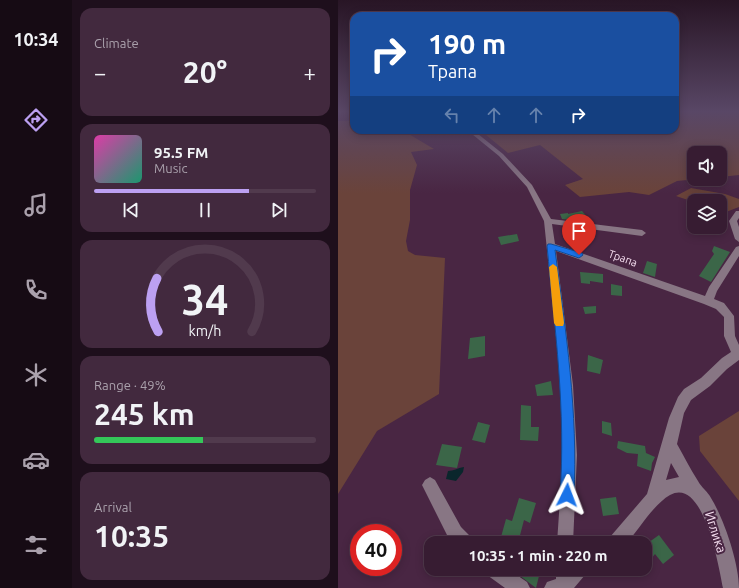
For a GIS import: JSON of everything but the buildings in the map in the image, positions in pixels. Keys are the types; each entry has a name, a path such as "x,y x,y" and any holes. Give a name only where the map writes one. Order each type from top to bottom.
{"street":[{"path":"480,138 530,186 548,221 567,385 570,455 566,536"},
{"path":"739,213 733,221 739,238"},
{"path":"548,221 642,233"},
{"name":"Трапа","path":"551,246 720,306 729,316 729,336 732,345 739,354"},
{"path":"708,301 712,290 739,249"},
{"path":"654,499 658,480 670,444 674,422 681,405 688,394 707,381 731,357 739,354"},
{"name":"Иглика","path":"670,444 692,486 700,495 712,515 732,588"},
{"path":"622,536 654,499 663,491 676,484 692,486"},
{"path":"430,486 458,536"},
{"path":"503,576 521,588"},
{"path":"561,583 570,576"}],"shaded area":[{"path":"338,138 416,138 434,149 411,152 417,165 410,190 410,220 406,241 408,251 415,255 445,258 439,394 377,431 338,494"},
{"path":"490,138 739,138 739,175 727,176 727,146 687,146 687,180 677,181 649,195 629,192 580,197 565,185 583,179 540,145 508,153"},
{"path":"691,188 725,194 687,194 687,200 676,196"},
{"path":"727,195 739,199 739,207 727,212"},
{"path":"739,411 739,501 700,451 699,436"},
{"path":"464,467 463,472 456,481 446,479 448,471"}],"slow traffic":[{"path":"553,267 559,323"}],"route":[{"path":"567,495 570,455 567,385 551,246 579,255"}]}
